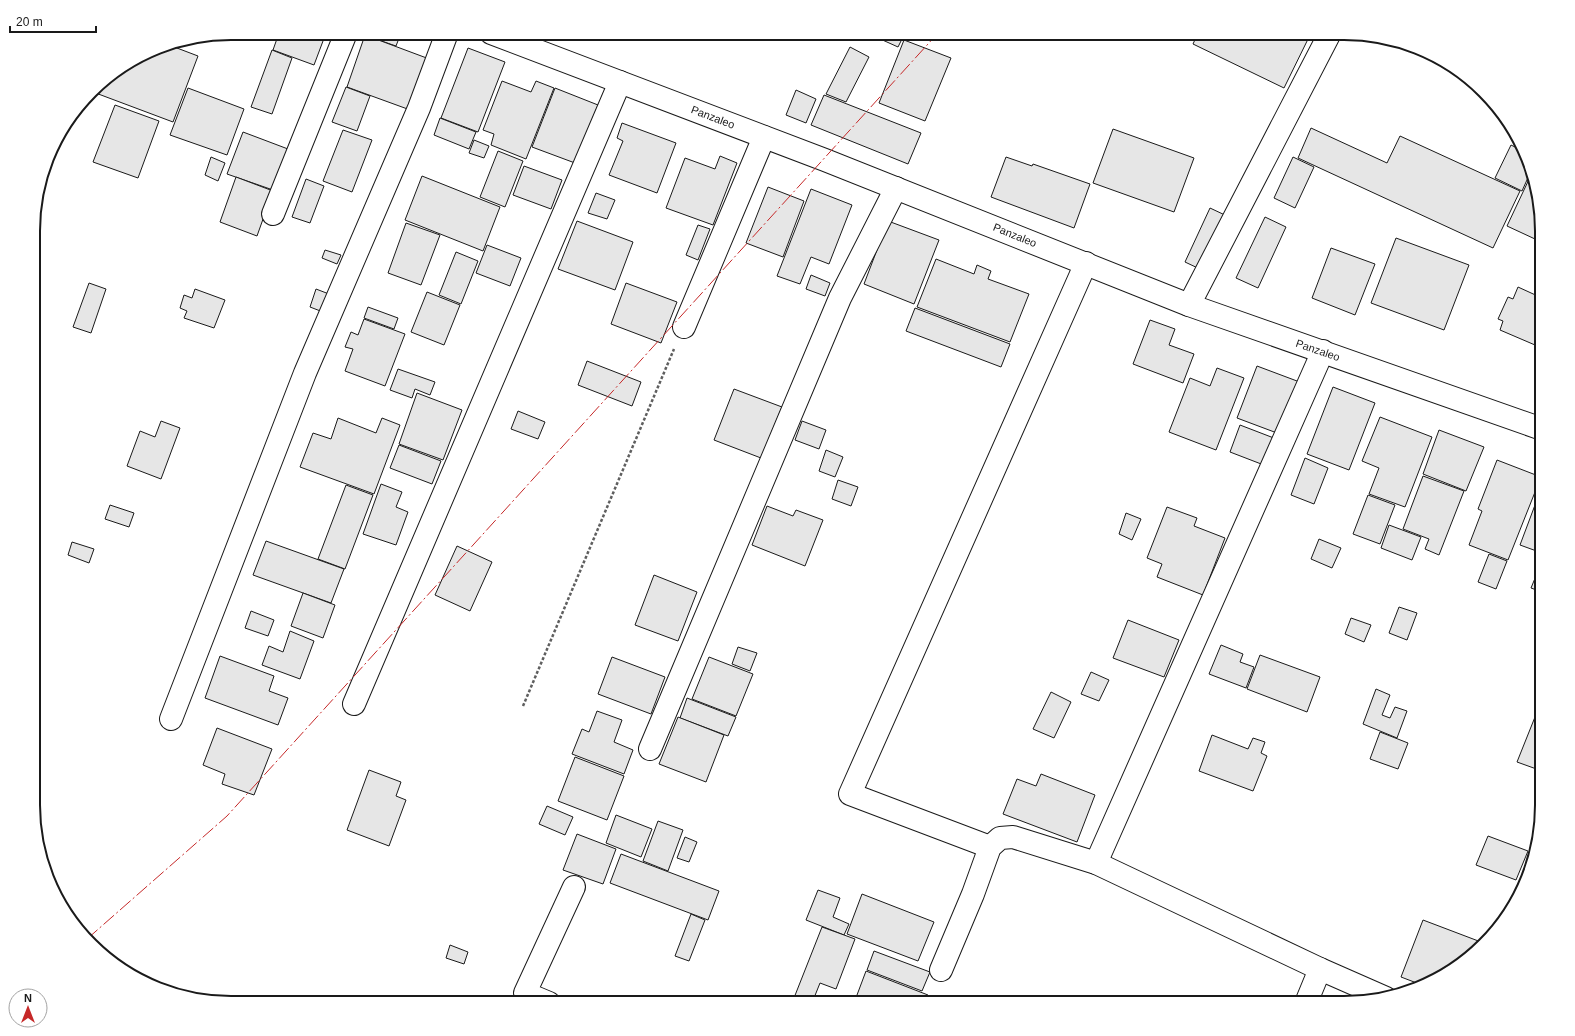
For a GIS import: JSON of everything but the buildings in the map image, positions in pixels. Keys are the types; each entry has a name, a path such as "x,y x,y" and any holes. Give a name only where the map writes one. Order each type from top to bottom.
{"street":[{"path":"273,214 343,40"},
{"path":"171,720 305,373 419,108 444,40"},
{"name":"Panzaleo","path":"510,40 896,188 1189,304 1535,427"},
{"path":"1189,304 1326,40"},
{"path":"354,704 620,82"},
{"path":"684,326 764,137"},
{"path":"650,749 840,298 896,188"},
{"path":"990,847 850,794 1086,263"},
{"path":"1096,863 1322,351"},
{"path":"941,970 973,894 990,847 1000,838 1013,837 1096,863 1320,969 1375,993"},
{"path":"532,996 525,993 574,887"},
{"path":"1309,996 1320,969"}],"path":[{"path":"523,706 684,326"}],"power":[{"path":"91,935 227,816 932,40"}]}
